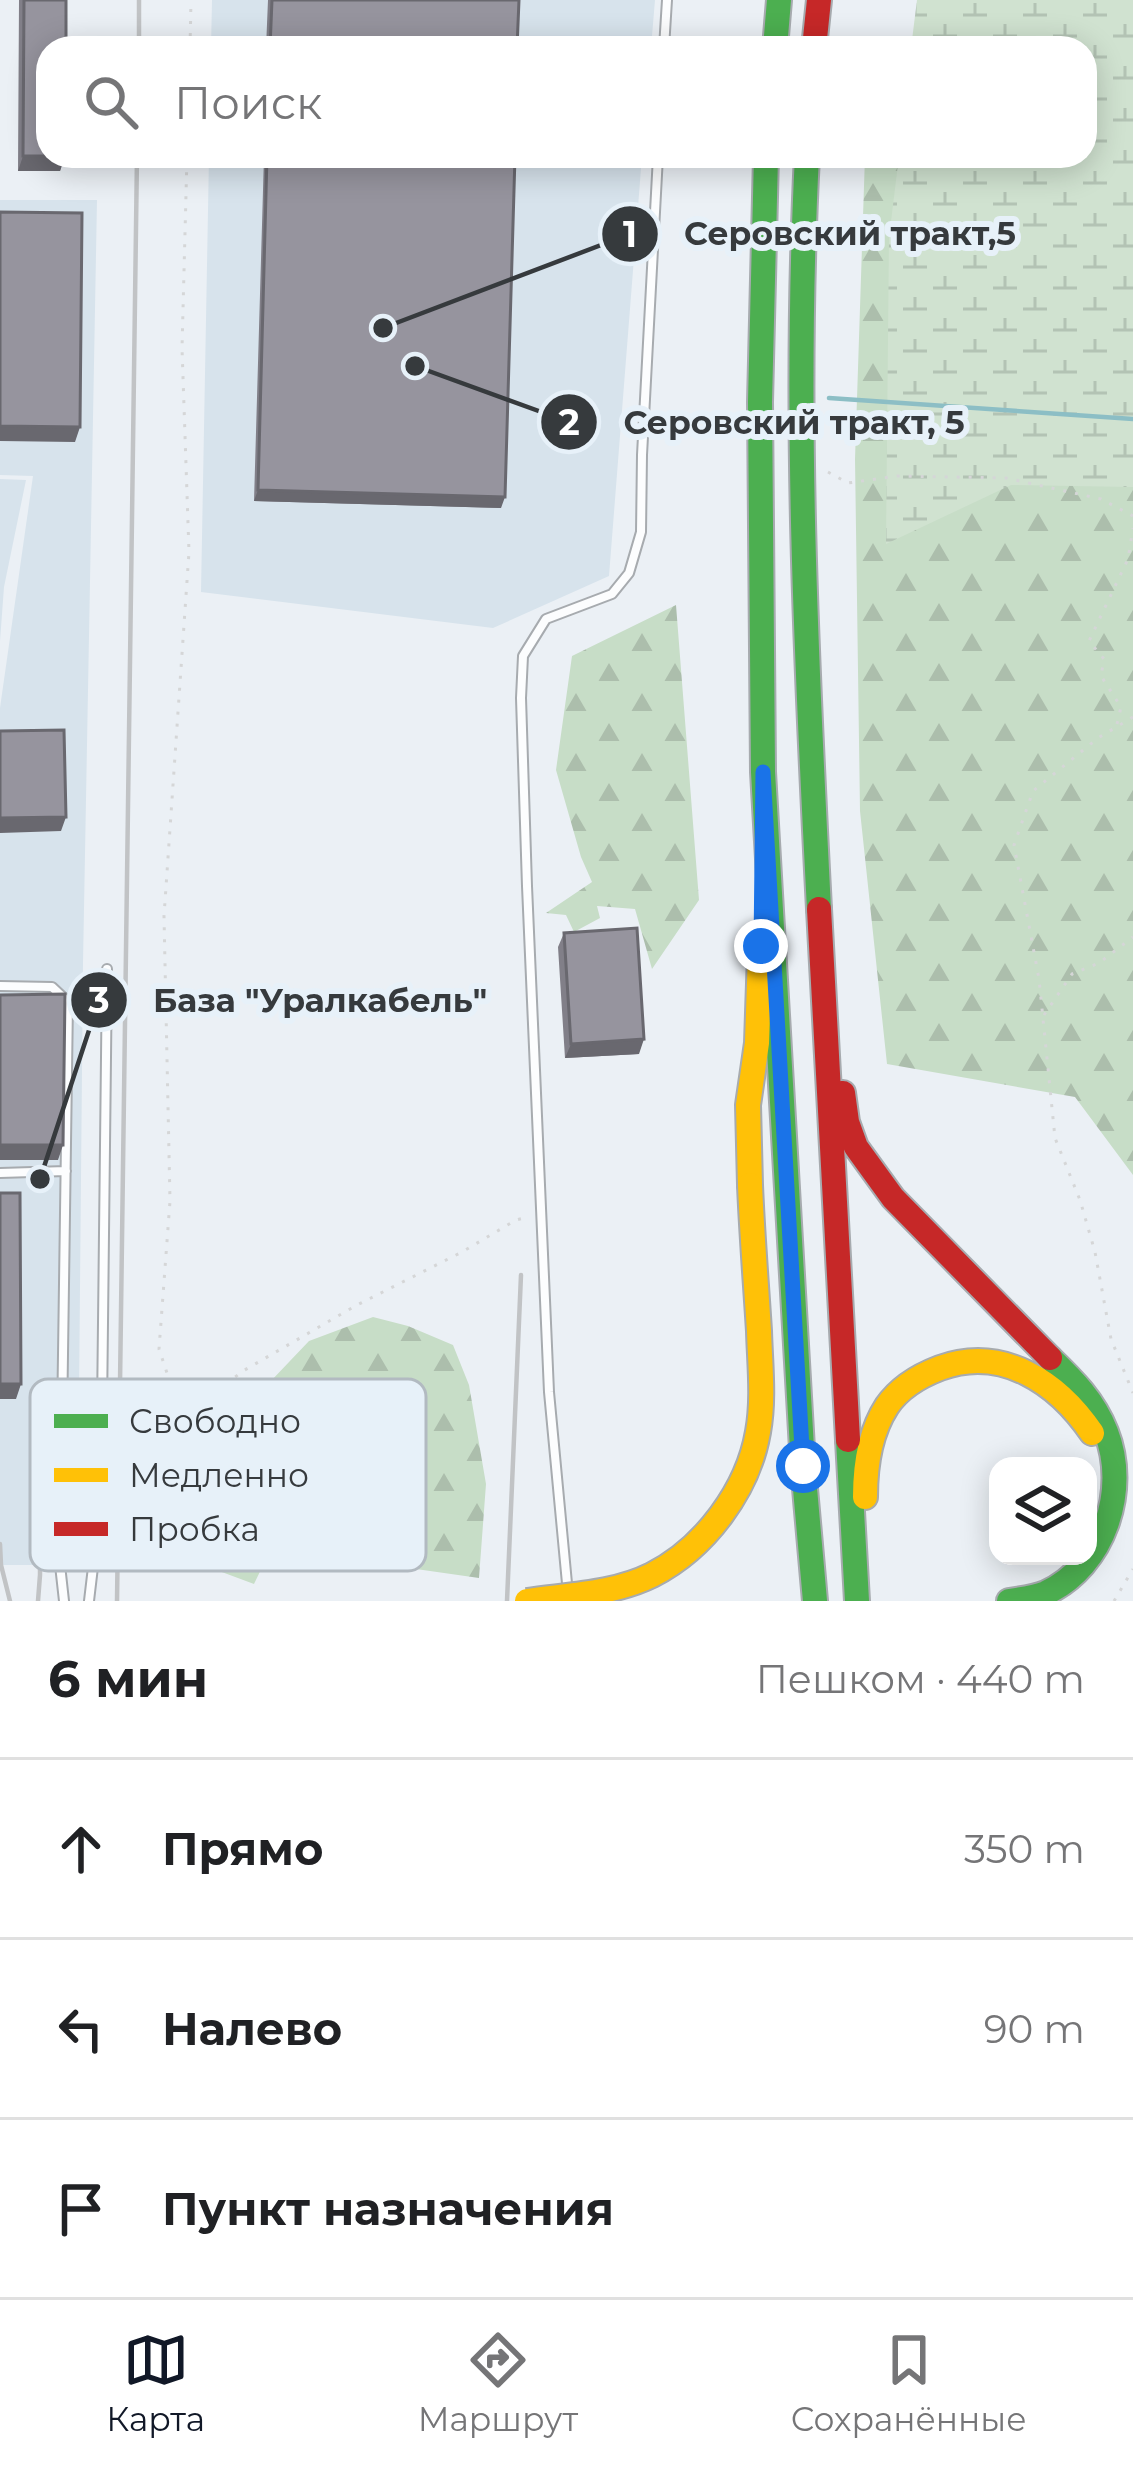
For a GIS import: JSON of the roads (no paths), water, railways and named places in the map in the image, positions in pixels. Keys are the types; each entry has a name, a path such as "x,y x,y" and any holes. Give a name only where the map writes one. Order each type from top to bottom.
{"main road":[{"path":"776,36 779,0"},
{"path":"815,36 819,0"},
{"path":"527,1601 620,1585 650,1576 676,1560 701,1538 732,1497 755,1447 760,1407 748,1106 757,1043 763,772 760,402 766,168"},
{"path":"806,168 802,251 809,716 860,1601"},
{"path":"763,772 815,1601"},
{"path":"824,955 847,1122 856,1148 893,1198 1084,1392 1102,1420 1112,1450 1115,1491 1110,1519 1098,1545 1080,1569 1043,1594 1009,1601"},
{"path":"860,1601 864,1477 873,1441 897,1392 929,1372 949,1364 998,1361 1024,1369 1060,1391 1102,1451 1115,1491"}],"lane":[{"path":"665,36 667,0"},
{"path":"568,1601 549,1392 526,866 523,656 546,619 611,594 628,573 641,532 657,168"},
{"path":"102,1379 107,969"},
{"path":"0,986 52,987 68,1003 63,1379"},
{"path":"0,1173 66,1171"},
{"path":"61,1571 64,1601"},
{"path":"89,1601 93,1571"}],"waterway":[{"path":"829,398 1133,419"}],"railway":[{"path":"139,0 139,36"},
{"path":"120,1379 137,168"},
{"path":"507,1601 521,1275"},
{"path":"0,1544 10,1601"},
{"path":"38,1601 40,1571"},
{"path":"117,1571 117,1601"}],"place":[{"name":"Серовский тракт,5","path":"383,328"},
{"name":"Серовский тракт, 5","path":"415,366"},
{"name":"База \"Уралкабель\"","path":"40,1179"}]}
